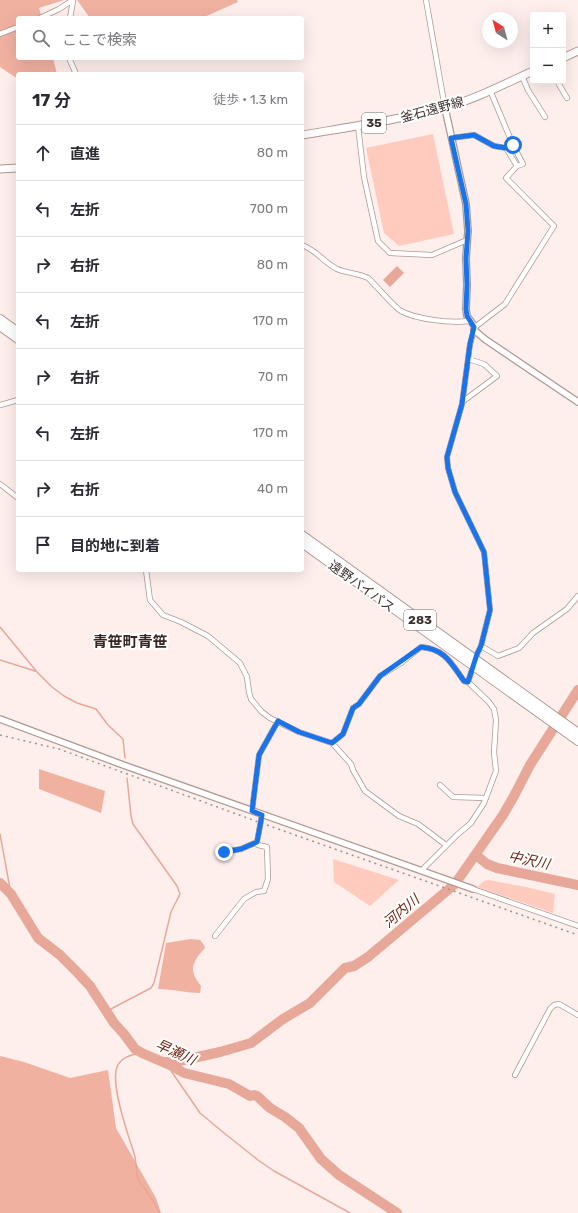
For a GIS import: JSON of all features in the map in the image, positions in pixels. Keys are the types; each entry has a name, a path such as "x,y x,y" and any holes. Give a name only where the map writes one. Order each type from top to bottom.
{"highway":[{"path":"0,319 16,331"},
{"path":"0,326 16,338"},
{"name":"遠野バイパス","path":"304,536 474,663"},
{"name":"遠野バイパス","path":"304,544 536,707 562,726 578,741"},
{"name":"遠野バイパス","path":"562,726 578,733"}],"main road":[{"path":"566,57 578,51"},
{"name":"釜石遠野線","path":"304,135 358,126 445,108 530,72"},
{"path":"0,169 16,168"}],"street":[{"path":"44,16 73,0"},
{"path":"70,16 73,0"},
{"path":"426,0 445,108 466,204 468,231 466,309 469,320 474,329 509,357 578,402"},
{"path":"0,34 16,28"},
{"path":"70,60 75,72"},
{"path":"522,76 528,90 545,117"},
{"path":"559,84 567,98"},
{"path":"468,682 481,646 490,610 484,552 455,492 448,468 447,457 462,402 470,344 474,329 505,304 554,226 506,178 517,166 523,164 513,145 490,90"},
{"path":"358,126 364,177 378,241 390,253 432,255 467,240"},
{"path":"451,138 474,135 494,146 506,148 513,145"},
{"path":"506,148 517,166"},
{"path":"304,247 312,249 330,265 339,270 368,278 402,311 430,319 460,322 469,320"},
{"path":"462,402 496,376 484,364 468,359"},
{"path":"0,405 16,401"},
{"path":"0,484 16,496"},
{"path":"146,572 150,600 162,616 180,622 208,636 240,663 247,677 251,699 262,712 270,718 299,732 332,743 351,764 365,791 399,816 418,824 446,845"},
{"path":"481,646 498,656 519,648 533,633 567,609 578,596"},
{"path":"332,743 343,734 353,708 359,704 380,676 421,647 432,648 442,653 464,681 468,682 489,702 494,709 496,720 494,752 496,771 484,803 471,823 446,845 422,870"},
{"path":"0,719 262,815 578,926"},
{"path":"252,811 259,755 278,721"},
{"path":"440,785 454,797 486,798"},
{"path":"257,842 262,815"},
{"path":"224,852 241,849 257,842"},
{"path":"215,936 244,899 256,892 264,891 268,879 267,847 258,845 257,842"},
{"path":"515,1075 550,1009 554,1005 559,1004 578,1015"}],"shaded area":[{"path":"0,0 64,0 39,8 41,16 16,16 16,60 54,60 56,72 16,72 16,78 0,67"},
{"path":"77,0 237,0 238,2 206,16 89,16"},
{"path":"433,134 454,234 399,246 384,233 366,148"},
{"path":"397,266 404,273 390,287 383,280"},
{"path":"39,769 105,791 101,813 39,789"},
{"path":"333,859 399,880 370,906 334,882"},
{"path":"488,880 555,894 553,913 477,887 484,881"},
{"path":"191,939 200,940 205,948 193,966 194,975 201,986 200,993 158,989 166,943"},
{"path":"0,1056 24,1062 70,1078 108,1070 116,1128 156,1198 161,1213 0,1213"}],"waterway":[{"path":"0,627 37,672 52,687 77,703 96,709 108,725 123,739 125,758"},
{"path":"0,660 35,671"},
{"name":"河内川","path":"165,1062 175,1062 220,1052 251,1043 283,1019 310,1003 345,968 354,966 368,957 455,884 503,815 530,765 578,690"},
{"path":"107,1011 151,988 154,983 171,912 180,894 177,886 133,824 127,778"},
{"path":"0,834 11,894"},
{"name":"中沢川","path":"476,855 487,864 497,868 578,885"},
{"name":"早瀬川","path":"0,883 11,894 38,938 60,955 90,986 114,1023 135,1049 184,1073 229,1084 250,1096 257,1096 270,1108 299,1128 321,1159 339,1175 397,1213"},
{"path":"142,1053 124,1058 121,1061 117,1067 115,1075 116,1085 124,1122 135,1157 138,1179 140,1184 152,1198 160,1213"},
{"path":"165,1062 200,1113 224,1133 274,1171 350,1213"}],"railway":[{"path":"0,735 59,749 261,823 578,935"}],"district":[{"name":"青笹町青笹","path":"130,642"}],"route":[{"path":"224,852 241,849 257,842 262,815 252,811 259,755 278,721 299,732 332,743 343,734 353,708 359,704 380,676 401,663 421,647 432,648 442,653 464,681 468,682 481,646 490,610 484,552 455,492 448,468 447,457 462,404 470,344 474,327 467,316 466,309 466,258 468,231 466,204 451,138 474,135 494,146 506,148 513,145"}]}
